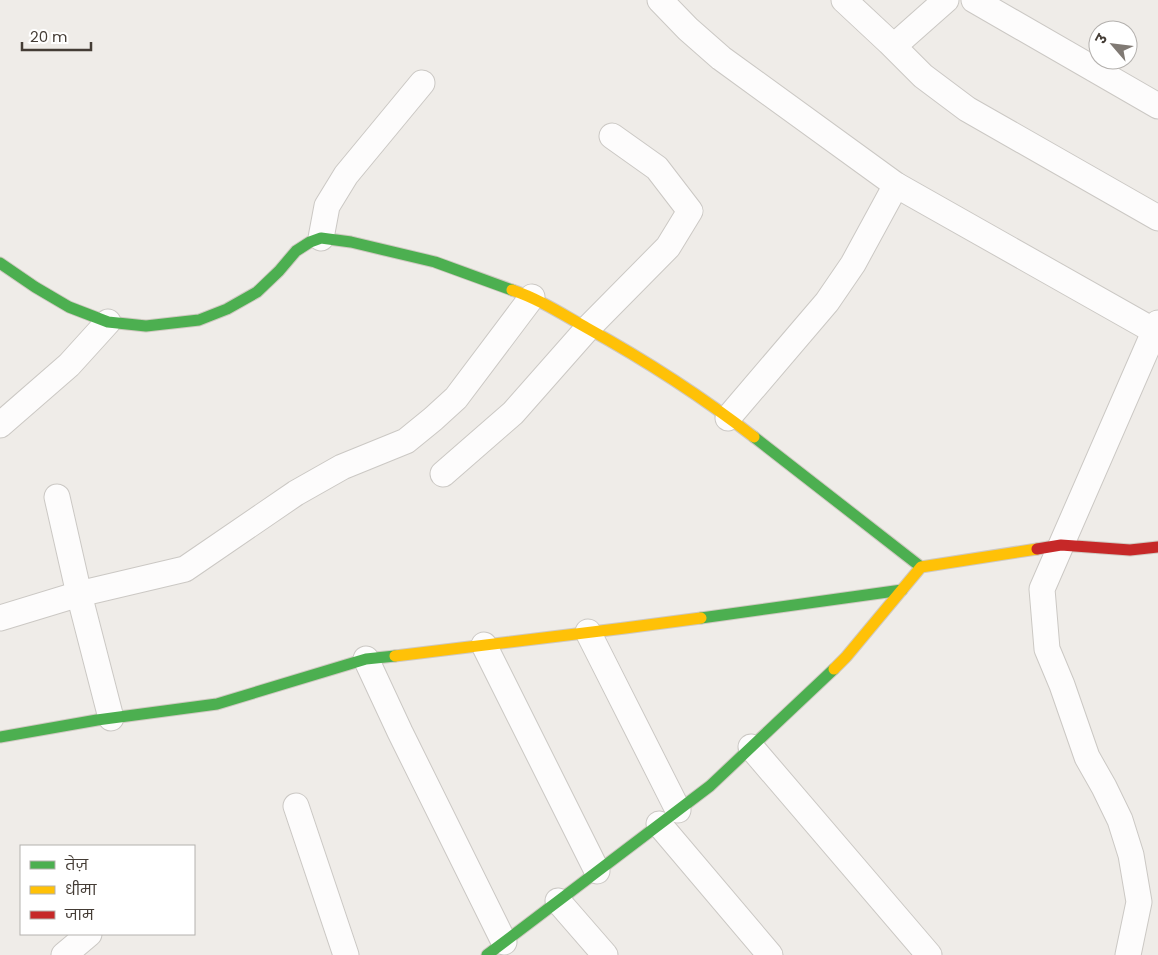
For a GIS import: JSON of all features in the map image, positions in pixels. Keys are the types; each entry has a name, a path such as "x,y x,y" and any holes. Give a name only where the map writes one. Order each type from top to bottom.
{"street":[{"path":"660,0 688,29 721,58 896,185 1157,329 1042,589 1047,649 1062,685 1087,757 1120,820 1131,854 1139,902 1128,955"},
{"path":"844,0 894,46 923,76 967,109 1158,218"},
{"path":"894,46 946,0"},
{"path":"974,0 1158,106"},
{"path":"321,238 327,206 346,175 422,83"},
{"path":"443,474 513,413 588,328 668,247 690,211 656,168 612,136"},
{"path":"728,418 826,302 853,264 896,185"},
{"path":"0,263 69,307 108,322 146,326 199,320 226,309 257,292 296,251 310,242 321,238 351,242 435,262 532,297 611,341 687,388 921,567"},
{"path":"0,618 79,594 185,569 296,493 342,467 406,441 434,419 456,398 532,297"},
{"path":"0,425 69,365 108,322"},
{"path":"57,497 79,594 111,718"},
{"path":"366,659 495,949 710,786 846,657 921,567 1061,545 1130,550 1158,547"},
{"path":"0,737 111,718 217,704 366,659 588,632 902,590"},
{"path":"588,632 668,817 770,955"},
{"path":"484,645 597,871"},
{"path":"751,747 929,955"},
{"path":"296,806 346,955"},
{"path":"558,901 605,955"},
{"path":"64,955 88,935"}],"traffic: fast":[{"path":"0,263 69,307 108,322 146,326 199,320 227,309 257,292 296,251 310,242 321,238 351,242 435,262 512,290"},
{"path":"754,437 921,567"},
{"path":"701,618 902,590"},
{"path":"0,737 97,720 217,704 366,659 395,656"},
{"path":"487,955 710,786 834,669"}],"traffic: slow":[{"path":"512,290 550,307 630,353 693,393 754,437"},
{"path":"834,669 921,567 1037,549"},
{"path":"395,656 701,618"}],"traffic: jam":[{"path":"1037,549 1061,545 1130,550 1158,547"}]}
